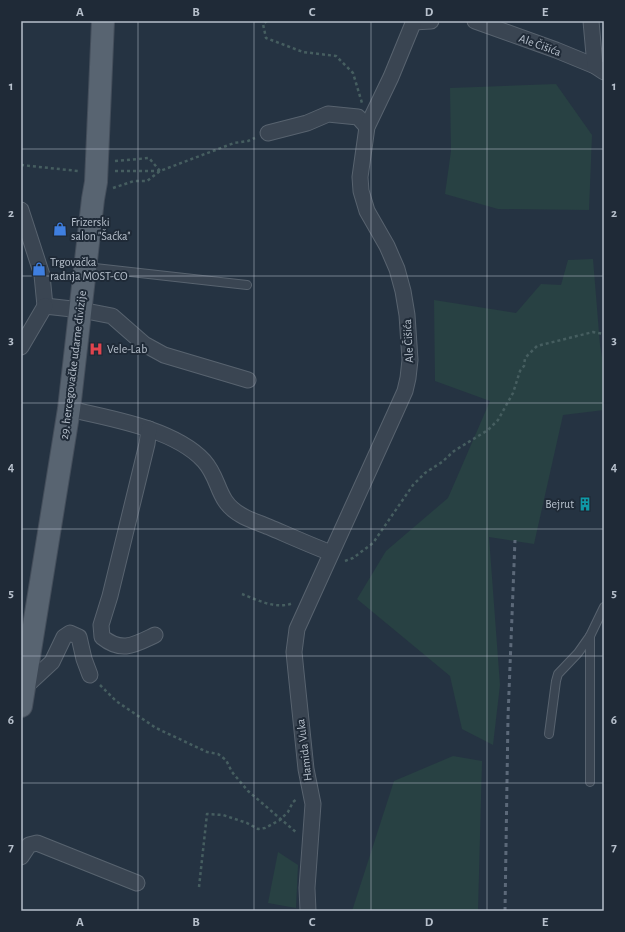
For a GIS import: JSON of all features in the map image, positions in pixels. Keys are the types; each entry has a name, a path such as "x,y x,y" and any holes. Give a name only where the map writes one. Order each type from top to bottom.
{"main road":[{"name":"29. hercegovačke udarne divizije","path":"24,681 69,409 81,310 96,182 103,21"}],"street":[{"name":"Ale Čišića","path":"313,593 405,391 408,378 410,366 403,291 397,270 387,246 367,211 361,191 360,177 367,127 391,77 414,22 431,21"},
{"path":"591,21 600,69"},
{"name":"Ale Čišića","path":"479,23 600,69"},
{"path":"268,133 307,123 328,114 358,117 367,127"},
{"path":"21,210 42,275 45,306 21,347"},
{"path":"45,306 81,310 112,316 144,344 164,355 248,380"},
{"path":"69,409 149,429 176,441 194,452 204,461 216,478 218,489 225,502 240,515 328,560"},
{"path":"149,429 147,444 110,596 101,625 102,636 111,644 133,646 155,635"},
{"name":"Hamida Vuka","path":"308,911 313,804 306,769 294,652 297,629 313,593"},
{"path":"24,681 52,662 64,637 70,633 79,637 84,659 90,675"},
{"path":"21,857 28,845 37,843 137,883"}],"lane":[{"path":"85,267 247,285"},
{"path":"549,734 558,674 578,653 590,636 604,607"},
{"path":"590,636 590,782"}],"path":[{"path":"267,21 263,24 266,38 303,52 336,56 353,73 367,127"},
{"path":"93,199 106,190 134,181 148,181 160,171 234,143 248,141 268,133"},
{"path":"107,162 149,158 160,171"},
{"path":"21,165 83,171"},
{"path":"115,171 160,171"},
{"path":"328,560 337,564 353,558 372,543 413,485 425,473 442,462 454,451 488,430 498,420 513,393 526,358 537,346 593,332 604,334"},
{"path":"242,594 260,602 280,606 290,604 313,593"},
{"path":"90,675 116,702 156,728 207,752 218,754 226,760 232,772 248,791 311,845"},
{"path":"198,887 207,814 222,815 247,823 258,829 265,828 280,820 288,812 293,802 303,796 309,786"}],"green space":[{"path":"556,84 592,135 589,210 498,209 445,194 451,151 450,88"},
{"path":"593,259 600,345 604,368 604,410 563,415 534,544 489,537 500,685 493,745 462,729 450,676 357,599 386,551 448,498 490,401 435,381 434,300 516,313 541,284 561,285 568,260"},
{"path":"453,756 482,761 478,911 352,911 394,781"},
{"path":"278,852 298,865 296,908 268,903"}],"railway":[{"path":"505,911 508,717 515,540"}],"place":[{"name":"Frizerski salon \"Šaćka\"","path":"60,229"},
{"name":"Trgovačka radnja MOST-CO","path":"39,269"},
{"name":"Vele-Lab","path":"96,349"},
{"name":"Bejrut","path":"585,504"}]}
